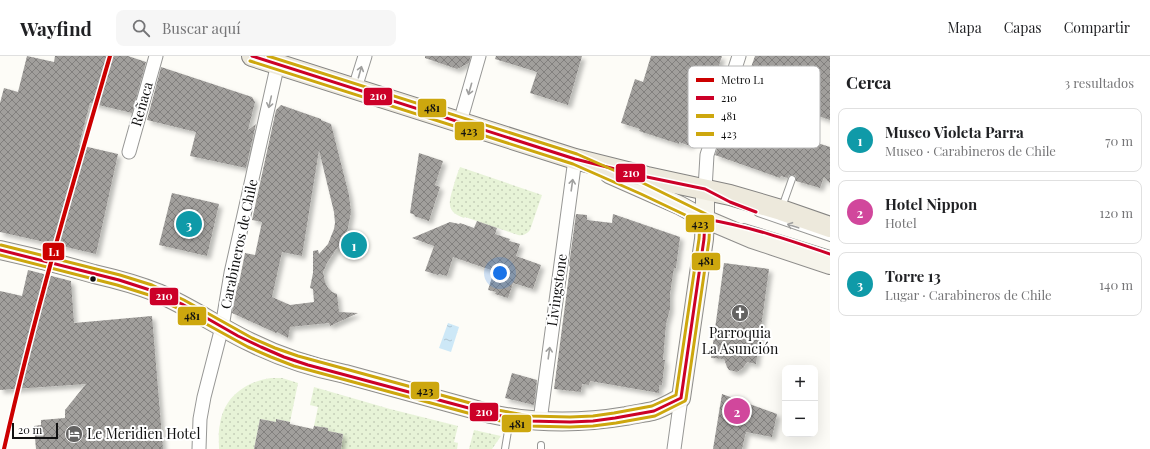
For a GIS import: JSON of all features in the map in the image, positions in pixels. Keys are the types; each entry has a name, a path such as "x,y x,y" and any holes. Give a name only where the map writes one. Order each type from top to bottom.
{"main road":[{"path":"252,56 271,60 575,159 647,177 704,189 781,210 830,227"},
{"path":"575,159 650,192 705,219 752,238 830,265"},
{"path":"0,250 56,263 140,286 160,294 274,353 320,369 510,418 540,421 593,421 654,411 681,398 702,250 705,219 704,189"}],"street":[{"name":"Reñaca","path":"129,152 156,56"},
{"path":"355,88 365,56"},
{"path":"460,122 479,56"},
{"path":"736,66 739,56"},
{"name":"Carabineros de Chile","path":"199,449 200,419 204,397 218,348 271,60"},
{"path":"704,189 707,155 709,148"},
{"name":"Livingstone","path":"540,421 575,159"},
{"path":"674,449 681,398"}],"lane":[{"path":"781,210 792,179"},
{"path":"704,189 747,209 830,238"},
{"path":"705,219 720,220 739,225 830,254"},
{"path":"505,449 510,418"}],"green space":[{"path":"460,167 542,195 530,230 526,234 518,235 458,216 454,213 450,207 450,199"},
{"path":"271,378 282,378 298,383 290,422 276,419 276,422 260,419 254,449 219,449 219,430 222,414 231,399 244,387"},
{"path":"314,387 390,409 458,426 454,442 458,443 457,449 341,449 343,434 328,431 328,428 314,426 318,407 310,405"},
{"path":"474,430 501,436 492,449 469,449"}],"water":[{"path":"448,323 459,327 451,352 439,348"}],"building":[{"path":"27,56 54,62 55,56 128,56 146,62 132,113 90,103 79,145 118,154 96,254 0,232 0,103 4,88 18,92"},
{"path":"425,56 471,56 469,63 457,69 425,58"},
{"path":"496,56 582,56 568,105 530,93 537,72 495,59"},
{"path":"651,56 722,56 719,66 688,66 688,145 679,142 679,144 639,131 640,129 621,123 635,79 643,82"},
{"path":"755,56 830,56 830,120 820,117 820,66 751,66"},
{"path":"161,67 252,97 255,102 248,130 256,124 246,168 190,156 196,132 147,120"},
{"path":"281,105 331,124 349,195 351,212 345,236 327,263 323,272 328,288 337,294 339,312 358,313 330,326 329,323 290,327 288,338 232,313 245,253 255,255 262,222 252,220 276,110","holes":["319,150 334,212 334,229 328,244 319,254 318,250 313,251 313,273 310,288 313,289 314,302 290,305 272,297 282,252 302,256"]},
{"path":"820,144 830,147 830,183 824,177 820,188 796,181 796,176 793,175 789,175 788,178 781,176 780,178 715,155 717,148 820,148"},
{"path":"419,153 443,161 435,185 440,187 429,221 414,216 415,215 410,213"},
{"path":"172,193 219,204 207,256 159,245"},
{"path":"576,214 587,215 587,220 612,223 613,214 680,237 676,268 674,268 670,294 670,309 666,324 663,360 665,360 662,385 659,385 659,393 590,381 589,385 582,384 581,392 554,389"},
{"path":"477,221 497,228 495,234 510,239 509,241 520,244 516,256 541,265 533,289 513,283 508,298 495,294 496,292 488,290 494,271 453,257 447,276 425,271 434,246 412,238 450,222 460,223 474,228"},
{"name":"Parroquia La Asunción","path":"724,263 769,269 756,364 747,362 743,368 737,372 729,370 724,359 711,358"},
{"path":"28,270 71,281 74,323 152,316 163,449 36,449 34,426 41,425 41,420 65,418 65,410 86,384 0,390 0,291 22,296"},
{"path":"512,373 537,380 534,405 505,398"},
{"path":"722,394 777,414 772,437 746,432 742,449 713,449"},
{"path":"260,419 276,422 276,419 313,429 314,426 328,428 328,431 343,434 341,449 254,449"}],"metro line":[{"name":"L1","path":"4,449 41,300 110,56"}],"transit line":[{"name":"210","path":"252,56 575,159 647,177 705,189 730,202 756,212"},
{"name":"481","path":"0,255 117,285 149,295 179,309 248,347 294,366 490,419 528,426 593,426 655,416 685,401 709,240 710,219 708,215 645,184 577,154 268,56"},
{"name":"423","path":"1,245 120,275 152,285 184,300 252,338 298,356 492,409 530,416 593,416 652,406 676,395 699,239 700,222 573,164 250,61"},
{"name":"210","path":"0,250 119,280 150,290 182,304 238,336 261,347 308,365 491,414 529,421 570,422 593,421 654,411 681,398 704,239 705,219 753,229 830,254"}],"place":[{"name":"Torre 13","path":"189,224"},
{"name":"Museo Violeta Parra","path":"354,245"},
{"name":"Parroquia La Asunción","path":"740,313"},
{"name":"Hotel Nippon","path":"737,411"},
{"name":"Le Meridien Hotel","path":"74,434"}]}
